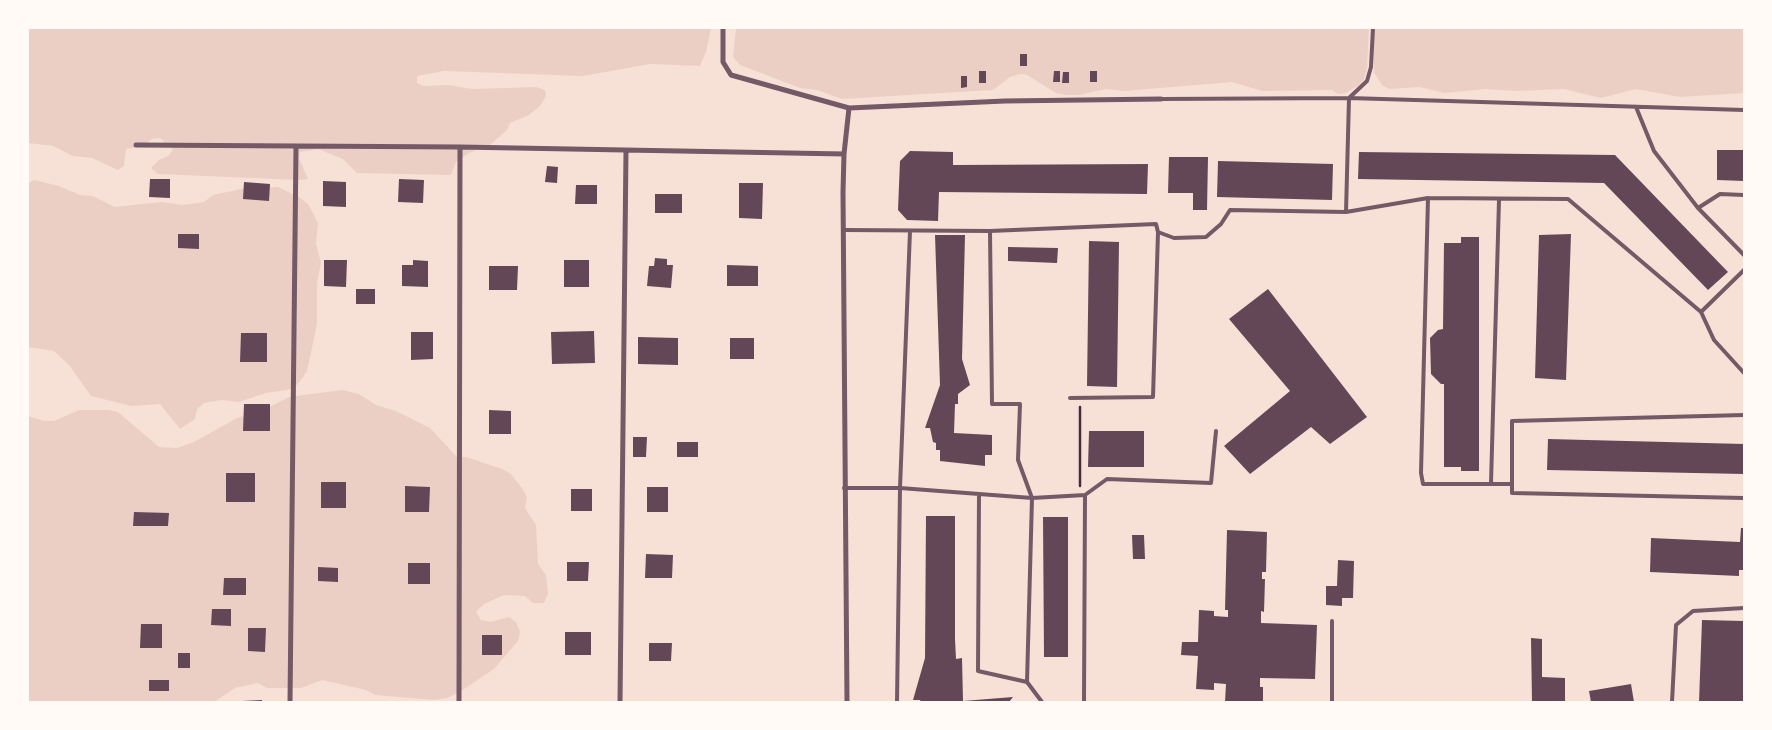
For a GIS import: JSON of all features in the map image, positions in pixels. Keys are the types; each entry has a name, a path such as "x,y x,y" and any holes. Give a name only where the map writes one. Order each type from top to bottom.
{"street":[{"path":"723,28 723,62 731,75 849,108 1005,101 1161,100"},
{"path":"847,702 844,488 844,154 849,108"},
{"path":"136,145 460,147 844,154"},
{"path":"290,702 296,146"},
{"path":"459,702 460,147"},
{"path":"620,702 626,151"}],"lane":[{"path":"1346,212 1349,98 1367,81 1371,67 1373,28"},
{"path":"1161,100 1349,98 1744,110"},
{"path":"1636,107 1654,151 1698,208 1744,255"},
{"path":"1698,208 1720,194 1744,195"},
{"path":"1428,198 1421,478 1423,484 1512,484"},
{"path":"1158,232 1174,238 1206,237 1221,224 1230,210 1346,212 1428,198 1568,199 1701,312 1714,340 1744,373"},
{"path":"1490,483 1499,200"},
{"path":"844,230 990,231 1156,224 1158,232 1153,397 1070,398"},
{"path":"897,702 900,488 910,231"},
{"path":"990,231 992,404 1020,404 1018,460 1032,498 1027,682 1042,702"},
{"path":"1701,312 1744,270"},
{"path":"1744,415 1512,421 1512,494 1744,498"},
{"path":"844,488 900,488 1032,498 1083,495 1107,479 1211,483 1216,431"},
{"path":"980,494 978,671 1027,682"},
{"path":"1083,495 1084,702"},
{"path":"1672,702 1676,625 1692,611 1744,608"},
{"path":"1332,621 1332,702"}],"path":[{"path":"1080,398 1083,495"}],"shaded area":[{"path":"28,28 711,28 706,52 700,66 650,64 583,76 444,71 417,76 417,83 424,86 448,85 472,89 536,87 545,90 546,96 540,106 529,115 510,123 507,130 490,145 469,153 456,162 451,175 357,173 343,159 318,149 300,152 299,158 308,179 299,180 158,174 151,168 173,150 160,138 152,139 143,146 126,149 124,166 118,170 92,158 73,156 53,146 28,143"},
{"path":"736,28 1369,28 1367,68 1364,79 1359,85 1346,93 1338,94 1332,90 1262,91 1232,82 1124,91 1106,89 1079,95 1066,95 1056,93 1027,75 1021,74 1010,77 993,90 842,99 817,90 800,88 740,65 733,57"},
{"path":"1374,28 1744,28 1744,93 1680,97 1636,89 1601,98 1564,89 1517,91 1486,89 1444,93 1419,87 1390,89 1383,86 1374,73"},
{"path":"34,180 59,186 80,195 93,196 115,207 161,202 183,205 204,202 213,195 246,188 278,187 299,197 308,204 318,223 316,244 321,263 317,283 317,324 307,371 301,380 295,387 287,390 266,393 239,402 222,400 204,403 197,409 195,419 180,429 160,404 131,406 91,396 69,365 54,351 28,347 28,183"},
{"path":"342,390 359,394 376,405 396,411 430,428 457,457 466,457 510,473 527,497 525,508 536,525 538,564 546,575 548,594 544,603 533,603 525,596 504,595 484,604 476,612 481,620 490,622 509,617 516,622 520,632 518,641 494,669 458,693 447,698 435,700 375,695 366,690 322,680 301,688 267,688 258,683 235,688 214,702 28,702 28,416 44,421 54,421 79,410 109,410 118,412 159,447 177,448 194,442 237,418 265,409 289,397"}],"building":[{"path":"1020,54 1027,54 1027,66 1020,66"},
{"path":"979,71 986,71 986,83 979,83"},
{"path":"1054,71 1060,71 1060,82 1053,82"},
{"path":"1090,71 1097,71 1097,82 1090,82"},
{"path":"1063,72 1069,72 1069,83 1062,83"},
{"path":"961,76 967,76 967,87 961,88"},
{"path":"1717,150 1744,150 1744,181 1717,180"},
{"path":"910,151 953,152 953,165 1148,164 1147,194 939,192 938,221 907,220 898,210 900,161"},
{"path":"1359,152 1615,155 1728,272 1708,290 1604,183 1358,179"},
{"path":"1169,157 1208,157 1207,210 1193,210 1193,193 1168,193"},
{"path":"1218,161 1333,164 1332,200 1217,197"},
{"path":"547,166 558,167 557,183 545,182"},
{"path":"150,179 170,179 170,198 149,197"},
{"path":"399,179 424,180 423,203 398,202"},
{"path":"323,181 346,182 346,207 323,206"},
{"path":"244,182 270,184 269,201 243,199"},
{"path":"739,183 763,183 762,219 739,218"},
{"path":"576,185 597,185 597,204 575,204"},
{"path":"655,194 682,194 682,213 655,213"},
{"path":"178,234 199,234 199,249 178,248"},
{"path":"1571,234 1566,380 1535,378 1539,235"},
{"path":"935,235 965,235 962,359 970,385 958,394 958,404 955,404 954,433 992,435 992,455 985,455 985,466 940,461 940,450 936,450 936,443 933,442 930,428 925,428 940,385"},
{"path":"1461,237 1479,237 1479,471 1461,471 1461,467 1444,467 1444,384 1441,384 1431,374 1430,338 1438,330 1443,329 1444,243 1461,243"},
{"path":"1089,241 1119,242 1117,387 1087,386"},
{"path":"1008,247 1058,248 1057,263 1008,261"},
{"path":"655,258 667,259 667,265 673,265 671,288 647,286 649,266 654,266"},
{"path":"324,260 347,260 346,287 324,286"},
{"path":"413,260 428,261 428,287 402,286 402,265 413,265"},
{"path":"564,260 589,260 589,287 564,287"},
{"path":"727,265 758,266 758,286 727,286"},
{"path":"489,266 518,266 517,290 489,290"},
{"path":"356,289 375,289 375,304 356,304"},
{"path":"1268,289 1367,417 1330,444 1311,427 1250,474 1224,446 1290,391 1229,319"},
{"path":"594,331 595,363 552,364 551,332"},
{"path":"411,332 433,332 433,359 411,360"},
{"path":"241,333 267,333 267,362 240,362"},
{"path":"638,337 678,338 678,365 638,364"},
{"path":"730,338 754,338 754,359 730,359"},
{"path":"244,404 270,404 270,431 243,431"},
{"path":"489,410 511,411 511,434 489,434"},
{"path":"1089,431 1144,431 1144,467 1088,467"},
{"path":"633,437 647,437 646,457 633,457"},
{"path":"1548,439 1744,444 1744,474 1547,470"},
{"path":"677,442 698,442 698,457 677,457"},
{"path":"226,473 255,473 255,502 226,502"},
{"path":"321,482 346,482 346,508 321,508"},
{"path":"405,486 430,487 429,512 405,512"},
{"path":"647,487 668,487 668,512 647,512"},
{"path":"571,489 592,489 592,511 571,511"},
{"path":"134,512 169,513 168,526 133,526"},
{"path":"926,516 955,516 955,639 956,659 962,658 963,701 1013,697 1009,702 921,702 920,700 913,700 925,658"},
{"path":"1043,517 1068,517 1068,657 1044,657"},
{"path":"1741,528 1744,528 1744,570 1739,570 1739,576 1650,572 1651,538 1740,542"},
{"path":"1227,530 1267,532 1266,572 1262,572 1262,579 1265,579 1264,612 1261,611 1261,623 1317,625 1315,679 1260,678 1260,687 1263,687 1263,702 1225,702 1226,684 1214,683 1214,690 1196,689 1198,656 1181,655 1182,642 1198,642 1199,610 1214,611 1214,616 1228,617 1228,610 1225,610"},
{"path":"1132,535 1144,535 1145,559 1133,559"},
{"path":"646,554 673,555 672,578 645,578"},
{"path":"1338,560 1354,561 1353,598 1342,598 1342,606 1326,605 1326,586 1337,586"},
{"path":"567,562 589,562 588,581 567,581"},
{"path":"408,563 430,563 430,584 408,584"},
{"path":"318,567 338,568 338,582 318,581"},
{"path":"224,578 246,578 246,595 223,595"},
{"path":"212,609 231,609 231,626 211,625"},
{"path":"1702,620 1744,621 1744,702 1699,702"},
{"path":"141,624 162,624 162,648 140,648"},
{"path":"248,628 266,628 265,652 248,651"},
{"path":"565,632 591,632 591,655 565,655"},
{"path":"482,635 502,635 502,655 482,655"},
{"path":"1531,638 1542,639 1542,677 1565,678 1565,702 1532,702"},
{"path":"649,643 672,643 671,661 649,661"},
{"path":"178,653 190,653 190,668 178,668"},
{"path":"149,680 169,680 169,691 149,691"},
{"path":"1631,684 1634,702 1591,702 1589,691"},
{"path":"262,700 262,702 242,702 242,701"}]}
